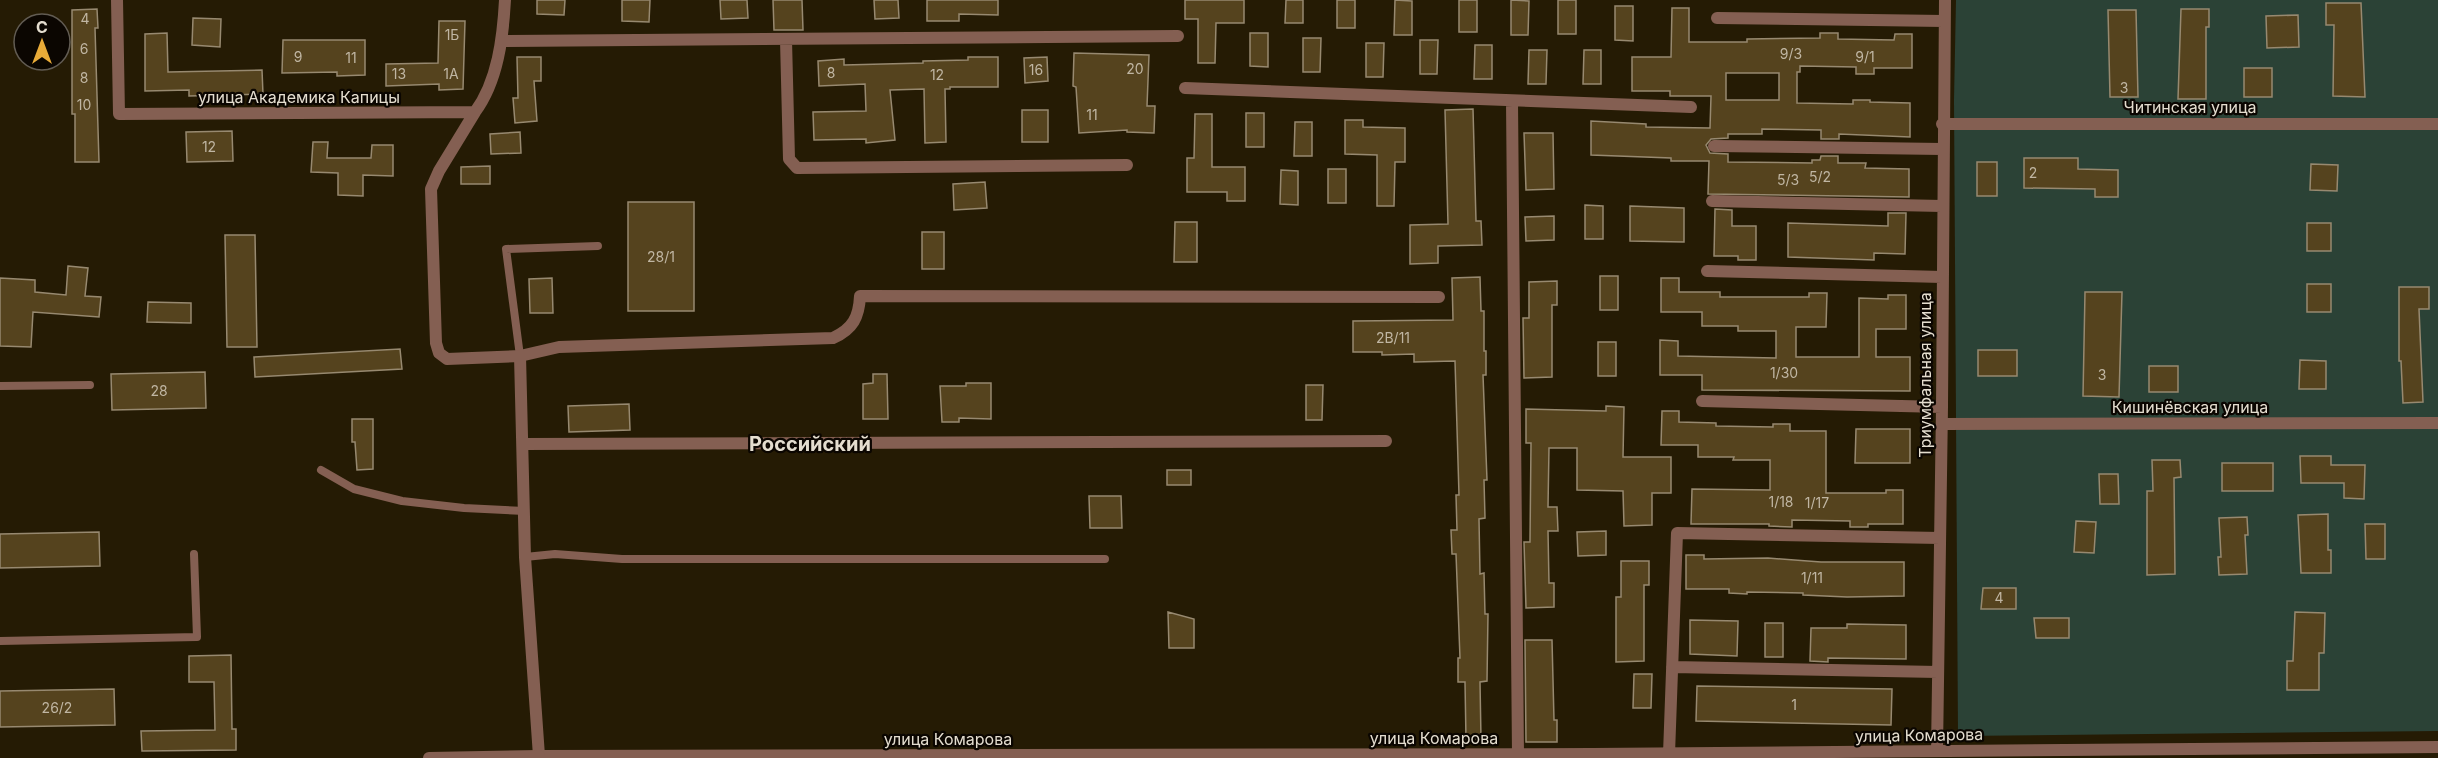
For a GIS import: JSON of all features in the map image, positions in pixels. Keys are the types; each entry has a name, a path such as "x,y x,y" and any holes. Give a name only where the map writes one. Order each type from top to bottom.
{"street":[{"name":"улица Академика Капицы","path":"117,0 119,114 476,112"},
{"path":"505,0 503,41 484,101 430,189 436,342 439,353 447,360 520,356 559,347 833,338 848,331 860,307 860,296 1439,297"},
{"name":"Триумфальная улица","path":"1937,751 1945,0"},
{"path":"1717,18 1944,21"},
{"path":"503,41 1178,36"},
{"path":"786,40 789,159 797,168 1127,165"},
{"path":"1185,88 1691,107"},
{"path":"1512,102 1518,755"},
{"name":"Читинская улица","path":"1942,124 2438,124"},
{"path":"1714,146 1942,149"},
{"path":"1712,201 1942,206"},
{"path":"1707,271 1942,277"},
{"path":"520,356 525,557 539,757"},
{"path":"1702,401 1942,408"},
{"name":"Кишинёвская улица","path":"1942,424 2438,423"},
{"path":"523,444 1386,441"},
{"path":"1669,754 1677,533 1940,538"},
{"path":"1672,668 1938,672"},
{"name":"улица Комарова","path":"429,758 1593,756 1937,751 2143,754 2438,747"}],"lane":[{"path":"520,356 506,249 598,246"},
{"path":"0,386 90,385"},
{"path":"321,470 354,489 402,501 464,508 525,511"},
{"path":"0,641 196,637 194,554"},
{"path":"525,557 555,554 622,559 1105,559"}],"green space":[{"path":"1956,0 2438,0 2438,731 1958,736 1954,100"}],"building":[{"path":"537,0 565,0 564,15 537,14"},
{"path":"622,0 650,0 649,22 622,21"},
{"path":"720,0 747,0 748,18 721,19"},
{"path":"773,0 802,0 803,30 774,30"},
{"path":"874,0 898,0 899,18 875,19"},
{"path":"927,0 998,0 998,15 959,14 959,21 927,21"},
{"path":"1185,0 1244,0 1244,23 1216,23 1215,63 1198,63 1198,19 1185,19"},
{"path":"1286,0 1303,0 1303,23 1285,23"},
{"path":"1337,0 1355,0 1355,28 1337,28"},
{"path":"1395,0 1412,1 1412,35 1394,35"},
{"path":"1459,0 1477,0 1477,32 1459,32"},
{"path":"1511,0 1529,1 1528,35 1511,35"},
{"path":"1558,0 1576,0 1576,34 1558,34"},
{"path":"2326,3 2361,3 2365,97 2333,96 2334,25 2326,25"},
{"path":"1615,6 1633,6 1633,41 1615,40"},
{"path":"1672,8 1689,8 1689,42 1820,38 1820,33 1838,33 1838,39 1894,40 1895,34 1912,34 1912,68 1874,68 1874,74 1856,74 1856,67 1800,66 1800,72 1797,72 1797,103 1853,104 1853,100 1870,100 1870,102 1910,103 1910,137 1839,134 1839,139 1821,139 1821,130 1762,129 1762,134 1728,134 1728,138 1711,139 1706,145 1710,153 1728,154 1728,162 1812,163 1812,160 1820,160 1821,156 1838,156 1838,163 1866,163 1865,168 1909,169 1909,197 1708,194 1709,161 1671,161 1671,158 1591,155 1591,121 1646,124 1646,127 1710,128 1711,96 1670,96 1670,91 1632,91 1632,57 1671,57","holes":["1726,73 1779,73 1779,100 1726,100"]},
{"path":"97,9 98,28 95,28 99,162 75,162 75,114 72,114 72,10"},
{"path":"2181,9 2209,9 2209,27 2206,27 2206,99 2178,99"},
{"path":"2108,10 2136,10 2138,97 2110,97"},
{"path":"2298,15 2299,47 2267,48 2266,16"},
{"path":"193,18 221,19 220,47 192,45"},
{"path":"439,21 465,21 463,89 439,90 439,84 386,86 386,64 438,63"},
{"path":"167,33 168,72 262,70 263,94 189,96 189,90 145,91 145,34"},
{"path":"1250,33 1268,33 1268,67 1250,66"},
{"path":"1303,38 1321,38 1320,72 1303,72"},
{"path":"283,40 365,40 365,75 337,76 337,72 282,73"},
{"path":"1420,40 1438,40 1437,74 1420,74"},
{"path":"1366,43 1384,43 1383,77 1366,77"},
{"path":"1475,45 1492,45 1492,79 1474,79"},
{"path":"1529,50 1547,50 1546,84 1528,84"},
{"path":"1584,50 1601,50 1601,84 1583,84"},
{"path":"1074,53 1149,55 1147,106 1155,106 1154,133 1127,132 1127,130 1079,133 1076,87 1073,86"},
{"path":"517,57 541,57 541,81 534,81 537,121 515,123 513,98 518,98"},
{"path":"968,57 998,57 998,87 950,87 950,89 945,89 946,142 925,143 924,89 890,90 895,140 866,143 866,139 814,140 813,112 866,111 865,84 819,86 818,61 844,59 844,65 923,63 923,61 968,60"},
{"path":"1047,57 1048,81 1025,83 1024,58"},
{"path":"2244,68 2272,68 2272,97 2244,97"},
{"path":"1473,109 1476,221 1481,221 1482,245 1438,246 1438,263 1410,264 1410,225 1448,224 1445,110"},
{"path":"1022,110 1048,110 1048,142 1022,142"},
{"path":"1246,113 1264,113 1264,147 1246,147"},
{"path":"1195,114 1212,114 1212,167 1245,167 1245,201 1227,201 1227,192 1187,192 1187,158 1194,158"},
{"path":"1345,120 1363,120 1363,127 1405,128 1405,162 1395,162 1394,206 1377,206 1377,155 1345,154"},
{"path":"1295,122 1312,122 1312,156 1294,156"},
{"path":"232,131 233,161 187,162 186,132"},
{"path":"520,132 521,153 491,154 490,134"},
{"path":"1524,133 1553,133 1554,189 1526,190"},
{"path":"313,142 328,142 327,158 371,158 372,145 393,145 393,176 363,175 363,196 338,195 338,173 311,172"},
{"path":"2024,158 2078,158 2078,169 2118,170 2118,197 2095,197 2095,189 2024,188"},
{"path":"1977,162 1997,162 1997,196 1977,196"},
{"path":"2311,164 2338,165 2337,191 2310,190"},
{"path":"490,166 490,184 461,184 461,167"},
{"path":"1328,169 1346,169 1346,203 1328,203"},
{"path":"1281,170 1298,171 1298,205 1280,204"},
{"path":"985,182 987,208 954,210 953,184"},
{"path":"628,202 694,202 694,311 628,311"},
{"path":"1585,205 1603,206 1603,239 1585,239"},
{"path":"1630,206 1684,208 1684,242 1630,241"},
{"path":"1715,209 1732,210 1732,226 1756,226 1756,260 1738,260 1738,256 1714,256"},
{"path":"1888,213 1906,213 1905,254 1874,253 1874,260 1788,257 1788,223 1888,226"},
{"path":"1554,216 1554,240 1526,241 1525,217"},
{"path":"1175,222 1197,222 1197,262 1174,262"},
{"path":"2307,223 2331,223 2331,251 2307,251"},
{"path":"922,232 944,232 944,269 922,269"},
{"path":"225,235 255,235 257,347 227,347"},
{"path":"68,266 88,268 85,296 101,297 99,317 33,312 31,347 0,346 0,278 35,280 35,292 66,295"},
{"path":"1600,276 1618,276 1618,310 1600,310"},
{"path":"1480,277 1481,311 1484,311 1484,351 1486,351 1486,375 1483,375 1487,480 1484,480 1485,518 1479,519 1480,574 1484,573 1485,614 1488,614 1487,681 1480,682 1481,739 1466,739 1465,682 1458,682 1458,658 1460,658 1456,554 1452,554 1451,530 1457,530 1456,495 1459,495 1455,361 1414,362 1414,354 1382,355 1382,352 1353,352 1353,321 1453,320 1452,278"},
{"path":"552,278 553,313 530,313 529,279"},
{"path":"1661,278 1679,278 1679,292 1720,292 1720,297 1809,297 1809,293 1827,293 1826,327 1796,327 1796,357 1859,357 1859,298 1888,299 1888,295 1906,295 1906,329 1876,329 1876,357 1910,357 1910,391 1702,390 1702,375 1660,375 1660,340 1678,341 1678,356 1776,358 1776,331 1738,331 1738,326 1702,326 1702,312 1661,312"},
{"path":"1557,281 1557,305 1552,305 1552,377 1524,378 1523,318 1529,318 1529,282"},
{"path":"2307,284 2331,284 2331,312 2307,312"},
{"path":"2399,287 2429,287 2429,309 2419,309 2423,402 2403,403 2401,361 2399,361"},
{"path":"2085,292 2122,292 2119,397 2083,396"},
{"path":"148,302 191,303 191,323 147,322"},
{"path":"1598,342 1616,342 1616,376 1598,376"},
{"path":"400,349 402,369 255,377 254,357"},
{"path":"1978,350 2017,350 2017,376 1978,376"},
{"path":"2300,360 2326,361 2326,389 2299,389"},
{"path":"2149,366 2178,366 2178,392 2149,392"},
{"path":"205,372 206,408 112,410 111,374"},
{"path":"873,374 887,374 888,419 863,419 863,384 873,383"},
{"path":"966,383 991,383 991,419 959,418 959,422 942,422 940,386 966,386"},
{"path":"1306,385 1323,385 1322,420 1306,420"},
{"path":"629,404 630,430 569,432 568,406"},
{"path":"1606,406 1624,407 1623,457 1671,457 1671,493 1652,493 1652,525 1624,526 1623,491 1577,490 1577,448 1549,448 1548,507 1557,507 1558,531 1548,531 1549,583 1554,583 1554,607 1526,608 1524,542 1530,542 1531,443 1526,443 1526,409 1606,411"},
{"path":"1662,411 1679,411 1679,422 1716,423 1716,426 1773,427 1773,424 1790,424 1790,431 1826,431 1826,493 1886,493 1886,490 1903,490 1903,524 1868,524 1868,527 1850,527 1850,521 1792,520 1792,527 1769,526 1769,524 1691,524 1692,489 1770,490 1770,460 1698,457 1698,445 1661,445"},
{"path":"352,419 373,419 373,469 357,470 355,442 352,442"},
{"path":"1856,429 1910,429 1910,463 1855,463"},
{"path":"2300,456 2331,456 2331,465 2365,465 2364,499 2344,498 2344,483 2301,483"},
{"path":"2152,460 2180,460 2181,477 2174,478 2175,574 2147,575 2147,491 2153,491"},
{"path":"2222,463 2273,463 2273,491 2222,491"},
{"path":"1167,470 1191,470 1191,485 1167,485"},
{"path":"2099,474 2118,474 2119,504 2100,504"},
{"path":"1089,496 1121,496 1122,528 1090,528"},
{"path":"2328,514 2328,550 2331,550 2331,573 2301,573 2298,515"},
{"path":"2247,517 2248,535 2245,535 2247,574 2219,575 2218,557 2221,557 2219,518"},
{"path":"2076,521 2096,522 2094,553 2074,552"},
{"path":"2365,524 2385,524 2385,559 2366,559"},
{"path":"1606,531 1606,555 1578,556 1577,532"},
{"path":"99,532 100,566 0,568 0,534"},
{"path":"1686,555 1704,555 1704,559 1768,558 1821,562 1904,562 1904,596 1847,597 1747,592 1747,594 1729,593 1729,589 1686,589"},
{"path":"1621,561 1649,561 1649,585 1644,585 1644,661 1616,662 1616,597 1621,597"},
{"path":"1983,588 2016,588 2016,609 1981,609"},
{"path":"1168,612 1194,619 1194,648 1169,648"},
{"path":"2295,612 2325,613 2324,653 2319,653 2319,690 2287,690 2287,661 2293,661"},
{"path":"2034,618 2069,618 2069,638 2036,638"},
{"path":"1690,620 1738,621 1737,656 1690,654"},
{"path":"1765,623 1783,623 1783,657 1765,657"},
{"path":"1847,624 1906,625 1906,659 1828,658 1828,662 1810,661 1811,628 1847,628"},
{"path":"1525,640 1552,640 1554,720 1557,720 1557,742 1526,742"},
{"path":"231,655 232,729 236,729 236,750 142,751 141,731 215,730 214,682 189,682 189,656"},
{"path":"1634,674 1652,674 1651,708 1633,708"},
{"path":"1697,686 1892,689 1891,725 1696,721"},
{"path":"114,689 115,725 0,727 0,691"}],"district":[{"name":"Российский","path":"810,444"}]}
